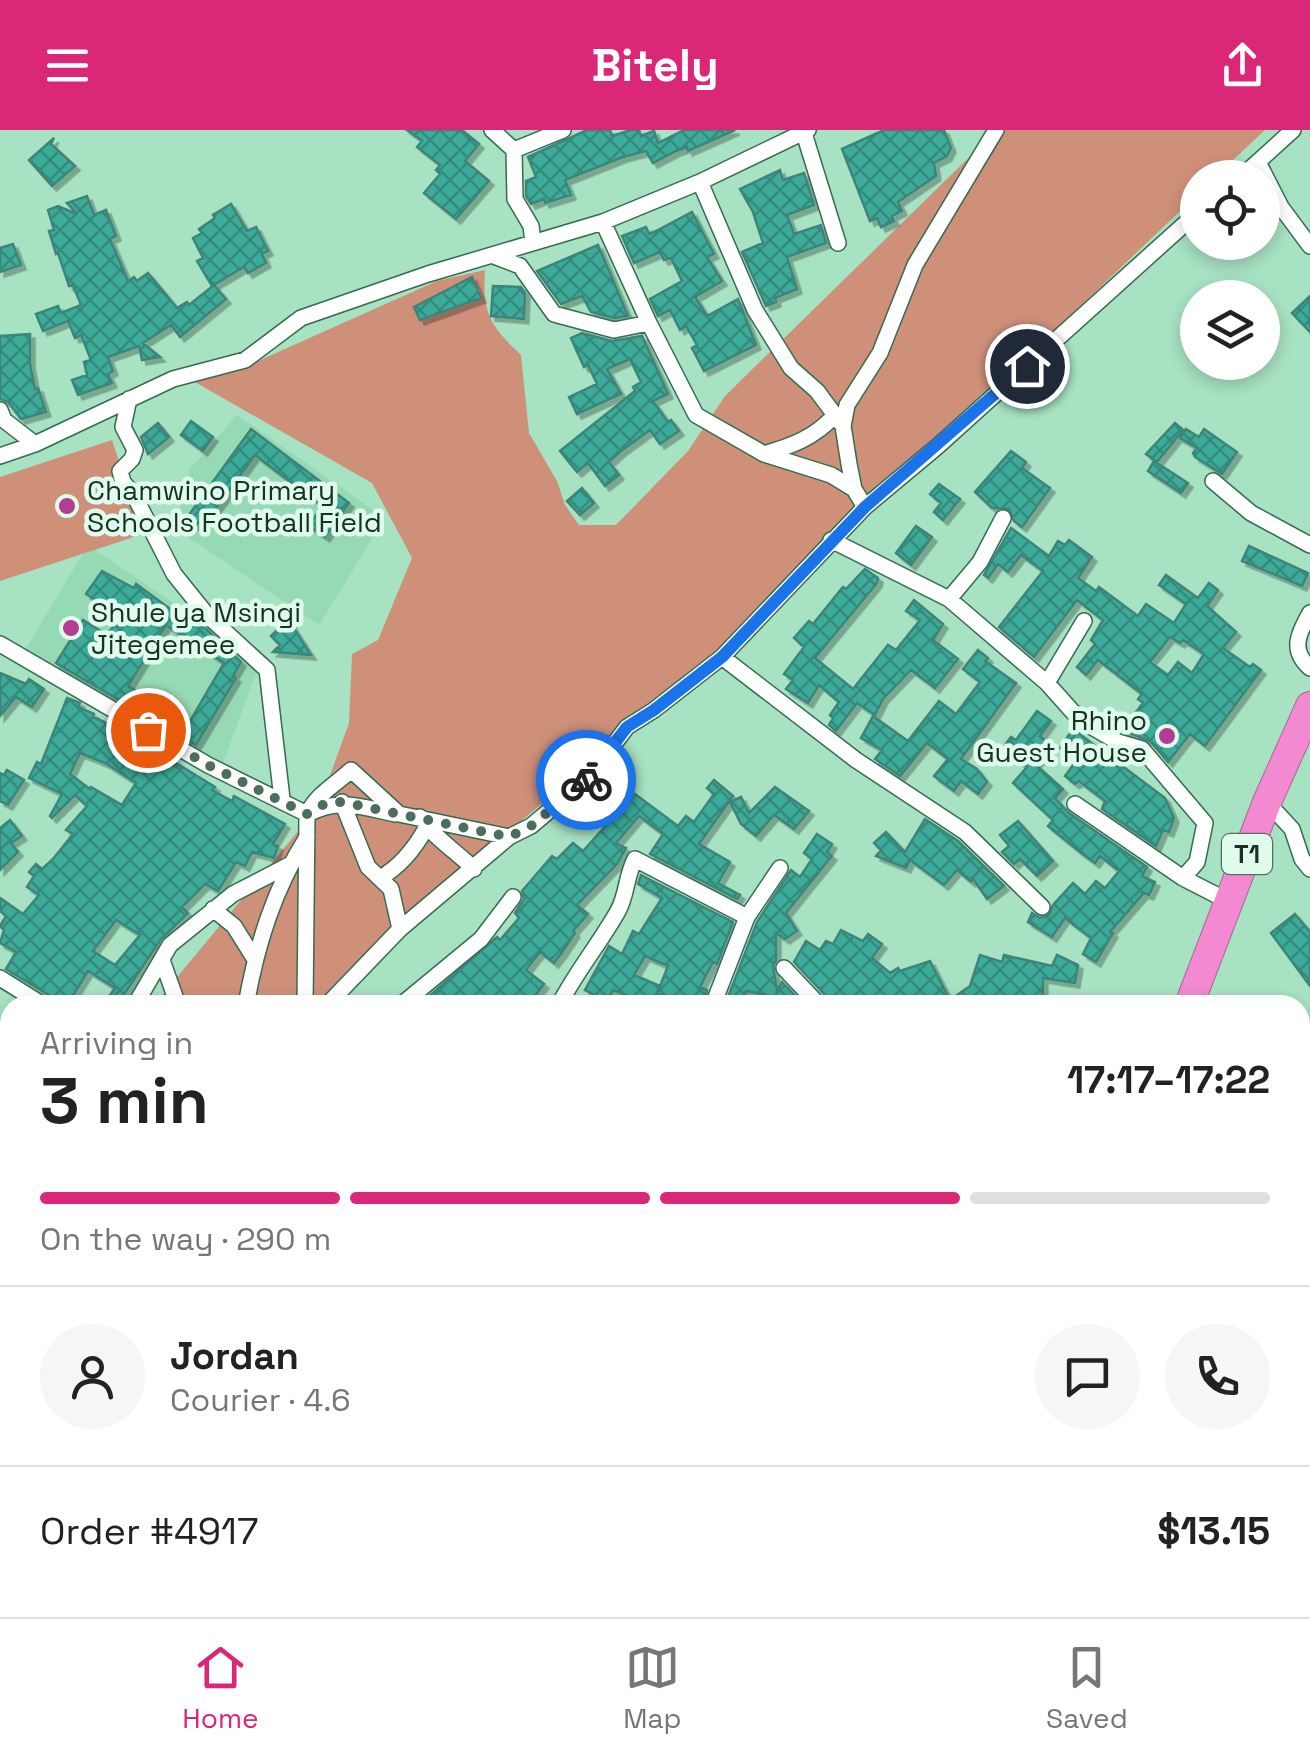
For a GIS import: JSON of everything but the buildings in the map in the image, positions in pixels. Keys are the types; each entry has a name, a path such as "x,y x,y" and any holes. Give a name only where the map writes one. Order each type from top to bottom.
{"highway":[{"name":"T1","path":"1193,995 1268,802 1308,714"}],"street":[{"path":"492,130 514,150 515,199 530,226 533,242"},
{"path":"514,150 563,130"},
{"path":"1260,160 1293,130"},
{"path":"0,456 35,444 174,379 245,360 302,318 428,274 603,222 700,182 805,131 838,243"},
{"path":"764,454 796,444 839,421 880,353 915,265 988,134"},
{"path":"700,182 755,310 791,368 816,391 839,421 854,490 865,507"},
{"path":"1280,205 1310,246"},
{"path":"603,222 696,415 764,454 831,475 854,490"},
{"path":"337,995 400,929 509,837 531,826 589,777 627,727 722,657 865,507 1180,228"},
{"path":"494,256 520,266 554,314 614,330 649,323"},
{"path":"129,399 122,417 123,427 135,450 120,471 122,482 134,495 174,574 206,615 267,670 282,799"},
{"path":"0,410 4,420 35,444"},
{"path":"1213,481 1252,514 1310,546"},
{"path":"949,600 980,562 1003,518"},
{"path":"831,540 949,600 1047,683 1080,720 1118,742 1142,749 1205,823 1197,862 1184,878"},
{"path":"1310,613 1299,632 1296,648 1310,668"},
{"path":"1047,683 1084,621"},
{"path":"0,644 208,765 307,814"},
{"path":"722,657 856,760 965,832 1042,907"},
{"path":"305,995 307,814 318,794 351,770 399,814"},
{"path":"307,814 326,803 342,802 509,837"},
{"path":"342,802 368,867 391,888 400,929"},
{"path":"1268,802 1292,829 1302,859 1310,869"},
{"path":"1075,804 1184,878 1228,901"},
{"path":"380,878 394,870 418,844 423,822"},
{"path":"423,822 474,869"},
{"path":"248,995 254,958 278,888 308,835"},
{"path":"564,995 621,908 626,876 635,859 747,917"},
{"path":"142,995 170,945 260,878 289,865"},
{"path":"717,995 747,917 780,868"},
{"path":"278,888 298,886 307,896"},
{"path":"413,995 481,939 512,897"},
{"path":"214,909 234,926 254,958"},
{"path":"162,960 174,995"},
{"path":"784,968 809,995"},
{"path":"0,978 27,995"}],"shaded area":[{"path":"997,130 1265,130 1233,160 1180,160 1180,211 715,654 498,841 335,995 162,995 319,806 349,723 352,654 378,640 412,558 372,483 193,381 258,361 437,281 485,270 490,318 521,355 529,433 579,525 616,525 688,451 725,396"},
{"path":"237,415 385,518 319,625 175,529 190,469"},
{"name":"Chamwino Primary Schools Football Field","path":"112,440 143,534 0,581 0,477"},
{"path":"88,545 260,662 222,766 22,655"}],"way so far":[{"path":"148,730 307,814 326,803 342,802 509,837 531,826 586,780"}],"place":[{"name":"Chamwino Primary Schools Football Field","path":"67,506"},
{"name":"Shule ya Msingi Jitegemee","path":"71,628"},
{"name":"Rhino Guest House","path":"1167,736"}],"route":[{"path":"586,780 627,727 722,657 865,507 1027,366"}]}
